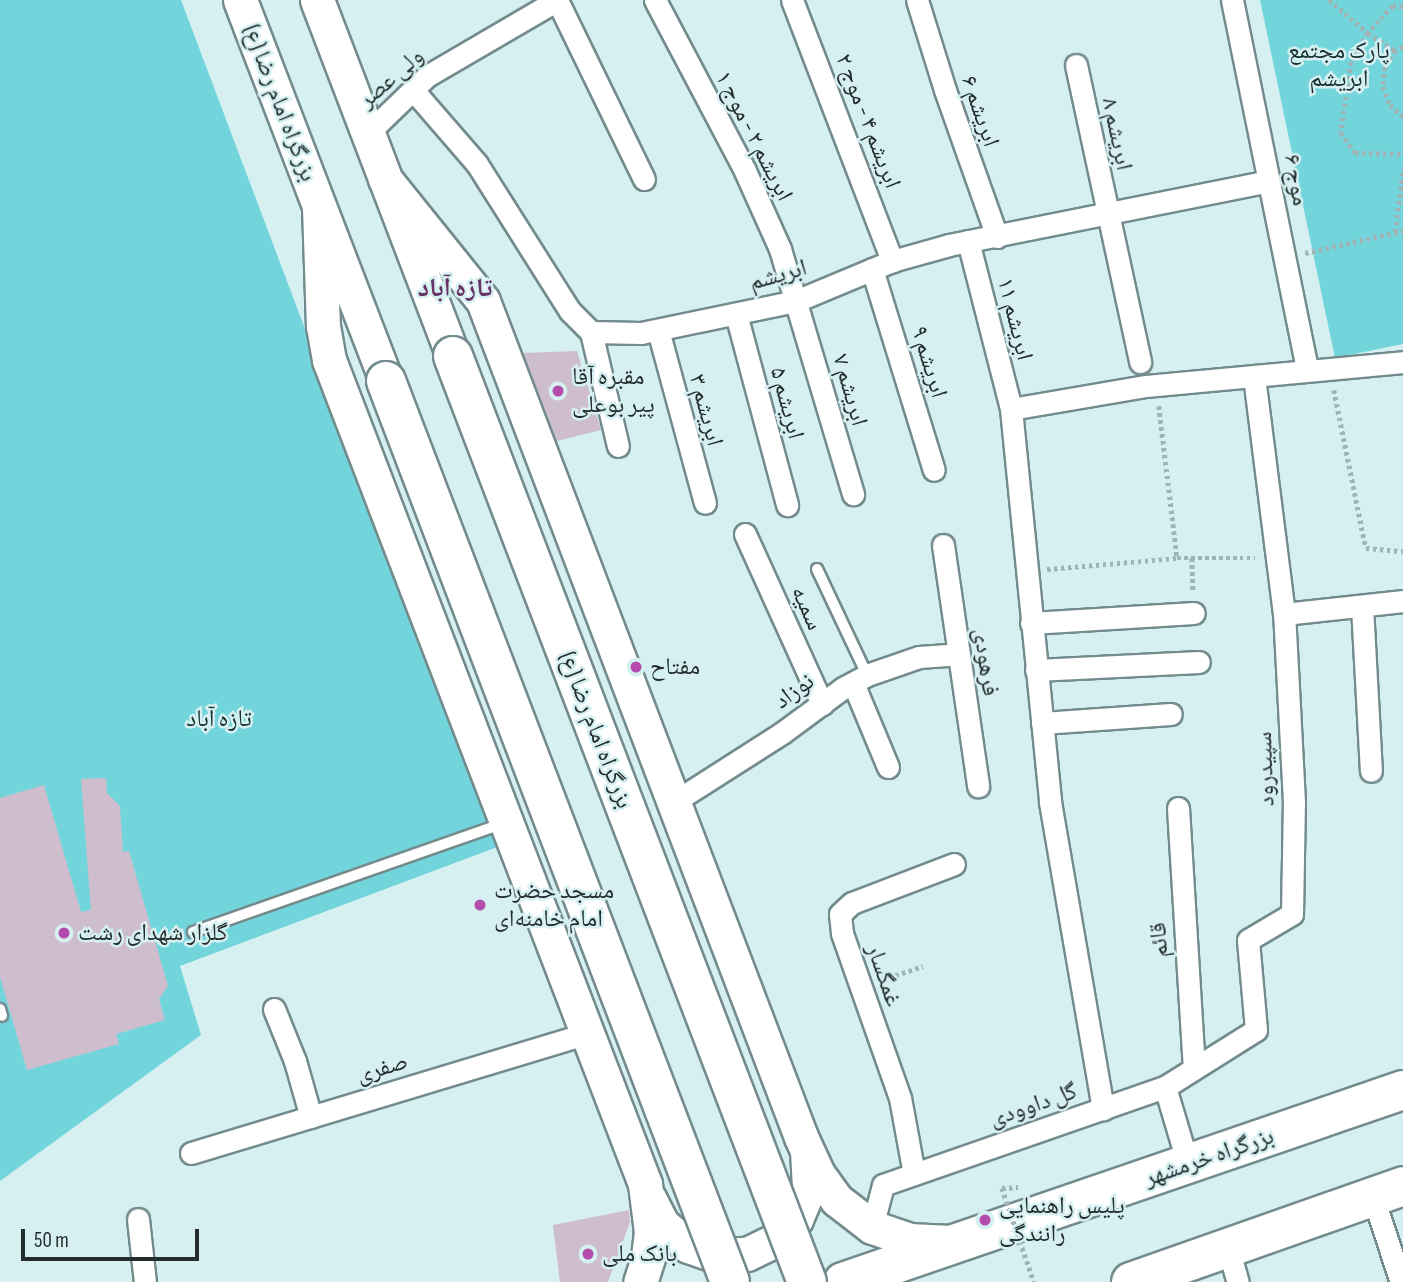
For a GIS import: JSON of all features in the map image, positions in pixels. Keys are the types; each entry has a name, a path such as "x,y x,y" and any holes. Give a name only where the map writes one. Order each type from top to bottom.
{"highway":[{"name":"بزرگراه امام رضا (ع)","path":"453,356 807,1282"},
{"name":"بزرگراه امام رضا (ع)","path":"386,381 730,1282"},
{"name":"بزرگراه خرمشهر","path":"843,1282 1396,1093"},
{"path":"1131,1282 1233,1265 1388,1192"}],"main road":[{"name":"بزرگراه امام رضا (ع)","path":"240,0 386,381"},
{"name":"بزرگراه امام رضا (ع)","path":"324,3 368,133 453,356"},
{"name":"بزرگراه امام رضا (ع)","path":"385,178 483,301 802,1139"},
{"name":"بزرگراه امام رضا (ع)","path":"319,207 323,326 330,360 646,1188"},
{"path":"646,1188 662,1224 688,1246 720,1256 754,1252 783,1235 803,1208 810,1174 802,1139"},
{"path":"802,1139 818,1174 832,1195 872,1227 897,1237 928,1243 974,1237"},
{"path":"640,1282 650,1238 646,1188"}],"street":[{"name":"ولی عصر","path":"368,133 427,76 557,0"},
{"path":"557,0 644,179"},
{"name":"ابریشم ۲ - موج ۱","path":"655,0 745,171 780,249 796,301"},
{"name":"ابریشم ۴ - موج ۲","path":"792,0 892,261"},
{"name":"ابریشم ۶","path":"917,0 944,90 997,237"},
{"name":"موج ۶","path":"1232,0 1307,369"},
{"name":"ابریشم ۸","path":"1076,65 1140,362"},
{"path":"413,90 477,164 570,311 591,332 618,446"},
{"name":"ابریشم","path":"591,332 640,333 796,301 892,261 968,241 1270,181"},
{"name":"ابریشم ۱۱","path":"968,241 1011,409"},
{"name":"ابریشم ۹","path":"873,269 934,470"},
{"name":"ابریشم ۷","path":"796,301 853,494"},
{"name":"ابریشم ۵","path":"736,314 787,505"},
{"name":"ابریشم ۳","path":"658,330 705,503"},
{"path":"1103,1109 1050,802 1011,409 1156,386 1307,369 1403,362"},
{"name":"سپیدرود","path":"1165,1087 1256,1030 1248,940 1292,914 1294,802 1284,614 1254,376"},
{"name":"سمیه","path":"745,534 822,704"},
{"name":"فرهودی","path":"943,545 978,786"},
{"path":"1284,614 1403,601"},
{"path":"1362,606 1371,771"},
{"path":"1031,623 1194,613"},
{"name":"نوزاد","path":"674,802 860,680 919,657 958,654"},
{"path":"1036,670 1199,662"},
{"path":"860,680 888,766"},
{"path":"1042,723 1171,713"},
{"name":"قائم","path":"1178,808 1194,1069"},
{"name":"غمگسار","path":"914,1174 900,1098 842,933 840,914 852,903 954,864"},
{"path":"274,1009 295,1061 311,1117"},
{"name":"صفری","path":"191,1153 588,1034"},
{"path":"1165,1087 1188,1164"},
{"name":"گل داوودی","path":"872,1227 883,1185 1165,1087"},
{"path":"1388,1192 1401,1282"},
{"path":"138,1219 145,1282"}],"lane":[{"path":"817,569 860,680"},
{"path":"192,932 506,822"}],"path":[{"path":"1329,0 1368,33 1396,51"},
{"path":"1403,8 1393,6 1368,33 1352,62 1341,133 1355,153 1403,154"},
{"path":"1403,47 1396,51 1385,67 1383,87 1390,105 1403,117"},
{"path":"1395,233 1403,169"},
{"path":"1284,257 1403,231"},
{"path":"1330,368 1366,548 1403,551"},
{"path":"1156,386 1177,558"},
{"path":"1025,571 1177,558 1277,558"},
{"path":"861,987 923,966"},
{"path":"1002,1188 1034,1282"}],"green space":[{"name":"تازه آباد","path":"0,0 181,0 500,846 180,966 201,1035 0,1181"},
{"name":"پارک مجتمع ابریشم","path":"1260,0 1403,0 1403,344 1335,358"}],"building":[{"name":"مقبره آقا پیر بوعلی","path":"577,351 601,430 557,441 523,353"},
{"path":"106,778 107,793 120,806 123,852 129,851 168,986 159,999 165,1020 116,1034 119,1044 27,1070 0,977 0,798 44,785 81,912 91,910 81,779"},
{"name":"بانک ملی","path":"629,1210 630,1222 608,1282 560,1282 553,1225"}],"place":[{"name":"مقبره آقا پیر بوعلی","path":"558,391"},
{"name":"مفتاح","path":"636,667"},
{"name":"مسجد حضرت امام خامنه‌ای","path":"480,905"},
{"name":"گلزار شهدای رشت","path":"64,933"},
{"name":"پلیس راهنمایی رانندگی","path":"985,1220"},
{"name":"بانک ملی","path":"588,1254"}],"district":[{"name":"تازه آباد","path":"455,289"}]}
